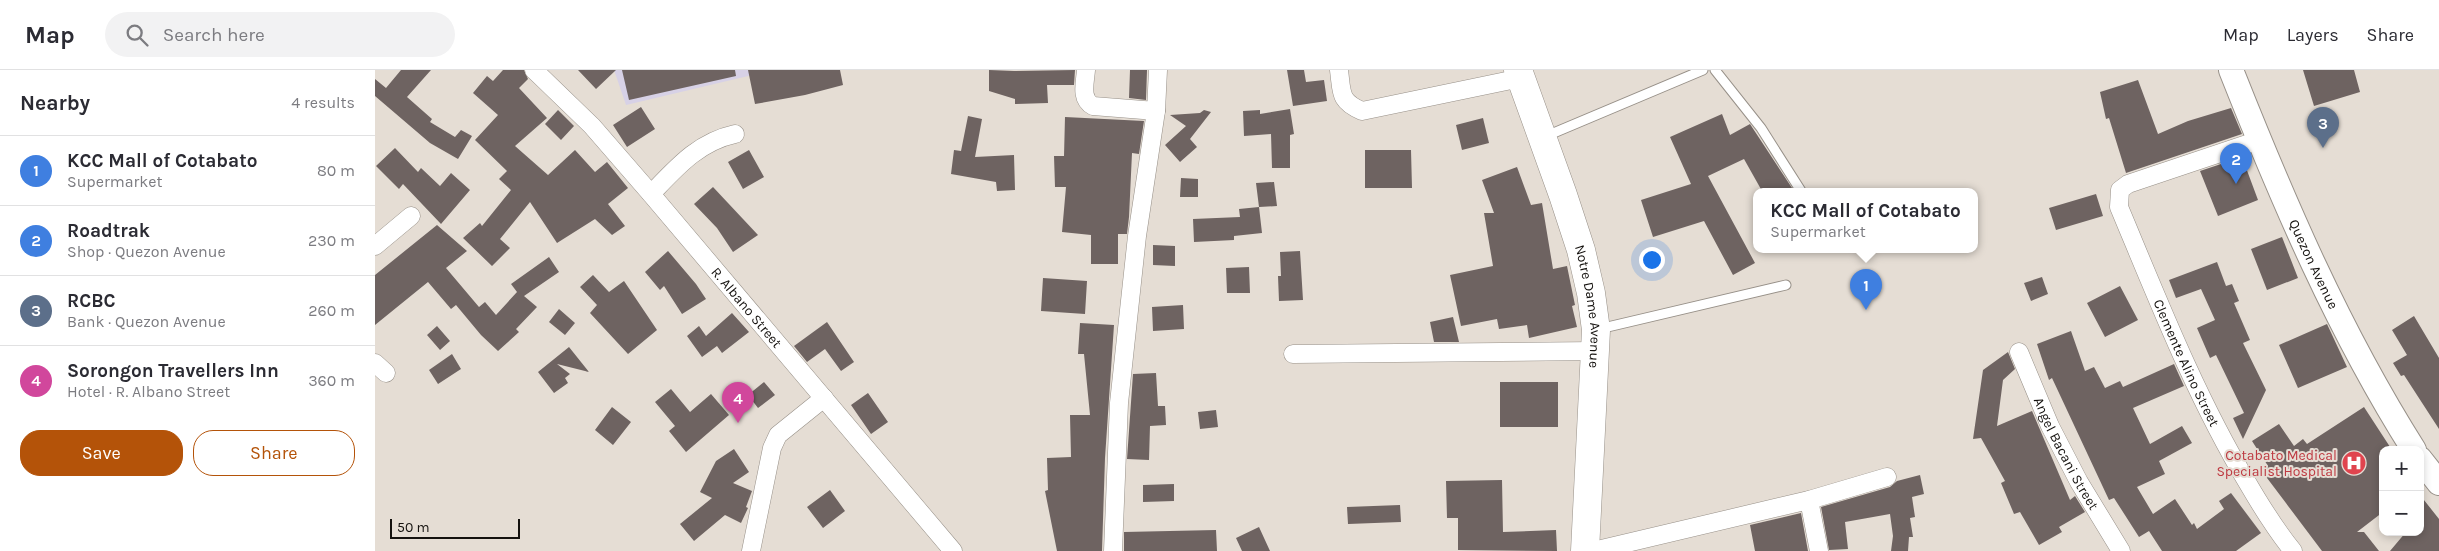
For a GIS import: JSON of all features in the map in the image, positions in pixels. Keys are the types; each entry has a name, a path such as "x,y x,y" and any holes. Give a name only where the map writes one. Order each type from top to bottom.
{"main road":[{"name":"Quezon Avenue","path":"2231,70 2294,224 2337,315 2377,391 2411,446"},
{"name":"Notre Dame Avenue","path":"1520,74 1581,250 1591,293 1596,340 1585,551"},
{"path":"2424,465 2439,483"}],"street":[{"name":"R. Albano Street","path":"534,70 591,126 651,194 953,551"},
{"path":"1086,70 1084,98 1087,103 1093,106 1156,111"},
{"path":"1113,551 1119,403 1137,236 1156,111 1159,70"},
{"path":"1339,70 1342,97 1347,105 1362,111 1520,74"},
{"path":"651,194 683,161 704,145 718,138 735,134"},
{"name":"Clemente Alino Street","path":"2259,140 2128,184 2120,190 2119,207 2187,368 2225,446 2276,530 2293,551"},
{"path":"375,246 411,216"},
{"path":"1293,354 1596,340"},
{"name":"Angel Bacani Street","path":"2019,352 2050,426 2079,482 2121,551"},
{"path":"751,551 772,448 778,435 824,398"},
{"path":"1593,551 1809,500 1887,477"},
{"path":"1809,500 1819,551"}],"lane":[{"path":"1543,138 1703,70"},
{"path":"1715,70 1761,128 1799,188"},
{"path":"1596,340 1786,285"}],"shaded area":[{"path":"614,70 774,70 626,105"}],"building":[{"path":"401,70 431,70 407,97 432,119 430,122 455,137 461,130 472,136 458,159 430,143 375,96 375,79 386,88"},
{"path":"503,70 524,70 528,79 519,88 547,118 515,146 548,175 575,150 595,172 607,162 628,188 608,204 625,226 612,235 595,219 557,243 530,202 500,239 510,248 492,266 463,238 480,223 482,226 511,190 499,179 507,171 475,140 498,115 473,93 487,76 493,81"},
{"path":"578,70 616,70 596,89"},
{"path":"622,70 735,70 736,76 629,100"},
{"path":"748,70 840,70 843,85 805,95 755,104"},
{"path":"989,70 1075,70 1074,85 1047,85 1048,103 1015,104 1015,99 989,91"},
{"path":"1130,70 1147,70 1146,100 1129,98"},
{"path":"1287,70 1304,70 1306,82 1324,80 1327,101 1293,106"},
{"path":"2303,70 2354,70 2360,92 2314,106"},
{"path":"2138,80 2158,134 2188,121 2231,108 2242,134 2126,173 2109,118 2106,119 2100,92"},
{"path":"641,107 655,129 627,147 613,125"},
{"path":"1290,109 1294,134 1290,135 1290,168 1272,168 1271,134 1244,136 1243,111 1260,110 1260,114"},
{"path":"558,110 574,126 561,140 545,124"},
{"path":"1204,110 1211,112 1190,139 1197,147 1180,162 1165,145 1186,126 1170,115 1200,113"},
{"path":"1722,114 1730,135 1750,124 1792,188 1760,188 1744,159 1708,176 1755,263 1733,275 1704,221 1653,237 1641,200 1691,184 1670,137"},
{"path":"968,116 982,119 975,157 1014,155 1015,190 997,191 996,182 951,174 954,150 961,151"},
{"path":"1065,117 1144,121 1139,154 1132,153 1127,234 1118,234 1118,264 1091,264 1091,235 1062,232 1066,187 1055,187 1054,156 1064,156"},
{"path":"1483,118 1489,143 1462,150 1456,125"},
{"path":"395,148 418,172 421,168 440,186 451,173 470,190 441,224 403,184 399,189 376,166"},
{"path":"749,150 764,177 743,189 728,162"},
{"path":"1365,150 1411,150 1412,188 1365,188"},
{"path":"2242,157 2258,200 2218,216 2200,171"},
{"path":"1517,167 1531,205 1542,203 1553,269 1567,266 1575,305 1572,306 1577,327 1529,338 1527,325 1499,329 1497,319 1461,326 1450,275 1493,266 1484,213 1494,213 1482,180"},
{"path":"1181,178 1198,179 1198,197 1180,197"},
{"path":"1274,182 1277,206 1259,207 1256,183"},
{"path":"713,187 758,235 733,252 717,228 694,204"},
{"path":"2096,194 2103,216 2056,230 2049,208"},
{"path":"1259,207 1262,233 1234,236 1234,240 1194,242 1193,219 1240,217 1239,209"},
{"path":"437,225 467,251 446,268 479,307 485,302 496,315 517,292 511,284 549,257 559,272 524,296 537,307 516,329 519,332 498,351 481,335 456,305 451,309 428,282 375,325 375,275"},
{"path":"2282,237 2298,278 2267,290 2251,249"},
{"path":"1153,245 1175,246 1175,266 1153,265"},
{"path":"668,251 706,299 682,314 664,286 660,290 645,272"},
{"path":"1300,251 1303,300 1279,301 1278,276 1281,276 1280,252"},
{"path":"2217,262 2226,286 2232,284 2239,301 2234,303 2250,340 2243,343 2266,390 2243,439 2233,418 2244,413 2216,355 2210,358 2197,328 2215,320 2201,289 2176,298 2169,280"},
{"path":"1249,267 1250,293 1227,293 1226,268"},
{"path":"593,275 609,292 624,281 657,330 628,354 590,313 597,305 580,287"},
{"path":"2042,277 2048,294 2031,301 2024,283"},
{"path":"1043,278 1087,281 1085,314 1041,311"},
{"path":"2120,286 2138,320 2105,337 2087,303"},
{"path":"1183,305 1184,329 1153,331 1152,307"},
{"path":"559,309 575,323 565,335 549,322"},
{"path":"732,313 749,332 722,353 717,346 702,357 687,336 699,326 706,336"},
{"path":"2414,316 2439,358 2439,429 2404,375 2401,376 2393,363 2407,355 2392,330"},
{"path":"1453,317 1459,342 1434,342 1430,322"},
{"path":"827,322 854,362 841,371 825,349 807,362 794,346"},
{"path":"1080,323 1114,325 1105,458 1102,551 1057,551 1045,491 1048,490 1047,458 1071,457 1070,415 1090,415 1084,354 1078,354"},
{"path":"2327,324 2347,367 2298,388 2279,345"},
{"path":"437,326 450,341 440,350 427,335"},
{"path":"2071,331 2085,371 2094,367 2105,388 2120,381 2123,387 2174,364 2184,386 2133,408 2150,444 2182,426 2192,443 2159,461 2165,474 2137,487 2153,514 2175,499 2192,525 2194,523 2197,529 2224,509 2219,501 2231,493 2261,533 2236,551 2162,551 2149,531 2139,537 2114,498 2109,500 2052,378 2049,380 2037,344"},
{"path":"569,347 589,372 557,364 570,374 565,378 568,383 554,393 538,372"},
{"path":"2008,352 2015,369 2003,380 1997,426 2032,411 2070,500 2075,496 2085,512 2059,527 2062,532 2039,545 2020,512 2014,514 2001,483 2005,481 1981,438 1973,439 1983,370"},
{"path":"452,354 461,369 438,384 429,370"},
{"path":"1156,373 1158,406 1165,406 1166,425 1150,426 1149,460 1127,459 1133,374"},
{"path":"764,382 775,395 758,408 748,395"},
{"path":"1500,382 1558,382 1558,427 1500,427"},
{"path":"671,389 690,412 711,394 729,415 686,452 669,431 675,426 655,402"},
{"path":"868,393 888,422 871,434 851,405"},
{"path":"612,407 631,422 613,445 595,430"},
{"path":"2364,407 2389,446 2379,446 2379,515 2357,532 2364,532 2379,551 2322,551 2261,470 2268,466 2252,441 2279,424 2294,446 2303,439 2307,444"},
{"path":"1216,410 1218,427 1200,429 1198,412"},
{"path":"734,449 749,472 733,483 752,491 746,507 748,508 741,523 725,515 694,541 680,524 712,498 700,492 716,461"},
{"path":"1920,475 1924,494 1912,497 1915,517 1910,518 1913,537 1909,537 1908,551 1891,551 1893,536 1890,514 1845,522 1848,549 1829,550 1821,507 1890,487 1897,481"},
{"path":"1502,480 1503,532 1556,530 1557,551 1458,550 1458,518 1447,518 1446,481"},
{"path":"1174,484 1174,501 1143,502 1143,485"},
{"path":"830,490 845,511 823,528 807,507"},
{"path":"2424,500 2439,519 2439,551 2390,551 2403,536 2424,536"},
{"path":"1400,505 1401,522 1348,524 1347,507"},
{"path":"1801,513 1808,551 1755,551 1750,525"},
{"path":"1259,527 1270,551 1242,551 1236,538"},
{"path":"1216,530 1217,551 1124,551 1124,532"}],"place":[{"name":"RCBC","path":"2323,148"},
{"name":"Roadtrak","path":"2236,184"},
{"name":"KCC Mall of Cotabato","path":"1866,310"},
{"name":"Sorongon Travellers Inn","path":"738,423"},
{"name":"Cotabato Medical Specialist Hospital","path":"2354,463"}]}
